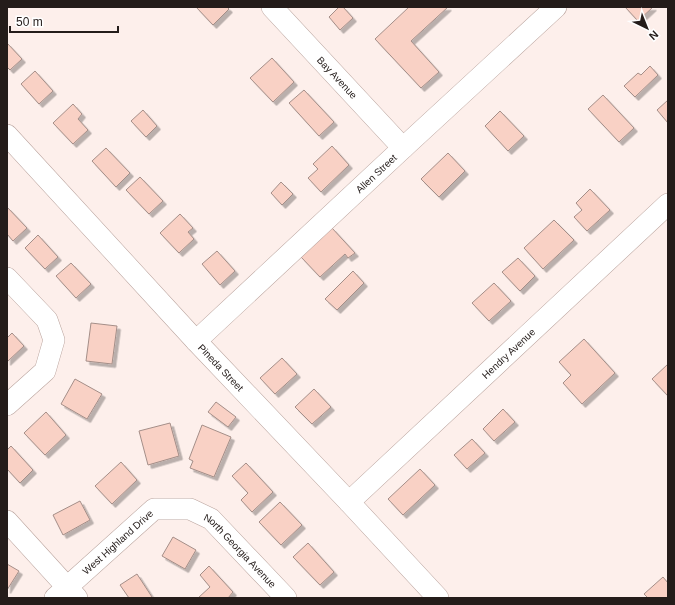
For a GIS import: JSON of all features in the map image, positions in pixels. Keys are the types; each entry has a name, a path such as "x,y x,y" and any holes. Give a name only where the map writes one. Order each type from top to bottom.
{"street":[{"name":"Bay Avenue","path":"272,7 403,148"},
{"name":"Allen Street","path":"196,340 556,7"},
{"name":"Pineda Street","path":"7,135 196,340 438,598"},
{"name":"Hendry Avenue","path":"349,502 668,204"},
{"path":"7,278 47,320 54,340 45,371 7,405"},
{"name":"West Highland Drive","path":"66,594 154,509 190,509"},
{"name":"North Georgia Avenue","path":"190,509 211,519 286,598"},
{"path":"7,521 66,594"}],"building":[{"path":"196,7 227,7 229,9 213,25"},
{"path":"339,7 343,7 353,18 340,30 329,17"},
{"path":"409,7 448,7 411,41 439,72 421,88 375,39"},
{"path":"625,7 653,7 638,21"},
{"path":"7,43 22,59 10,70 7,67"},
{"path":"272,58 294,82 273,102 250,78"},
{"path":"650,66 658,75 635,97 624,86 638,73 641,75"},
{"path":"35,71 53,91 39,104 21,84"},
{"path":"304,90 334,122 319,136 289,103"},
{"path":"603,95 634,128 619,142 588,109"},
{"path":"668,100 668,123 657,110"},
{"path":"73,104 82,114 78,119 88,130 73,144 53,123"},
{"path":"143,110 157,126 146,137 131,121"},
{"path":"500,111 524,136 508,151 485,126"},
{"path":"332,146 349,165 321,192 308,178 318,169 313,164"},
{"path":"106,148 130,173 116,187 92,161"},
{"path":"448,153 465,171 439,197 421,179"},
{"path":"140,177 163,201 149,214 126,190"},
{"path":"281,182 293,194 282,205 271,193"},
{"path":"590,189 610,210 587,231 574,217 582,210 576,203"},
{"path":"7,207 27,228 13,241 7,234"},
{"path":"180,214 193,228 188,232 194,239 179,253 160,233"},
{"path":"554,220 574,240 543,269 524,248"},
{"path":"332,228 355,253 348,258 345,254 320,277 301,257"},
{"path":"38,235 58,257 45,269 25,248"},
{"path":"217,251 235,271 220,285 202,264"},
{"path":"518,258 535,276 520,291 502,272"},
{"path":"71,263 91,284 76,298 56,276"},
{"path":"353,271 364,283 337,310 325,299"},
{"path":"494,283 511,301 489,321 472,303"},
{"path":"91,323 117,326 112,364 86,361"},
{"path":"12,333 24,346 7,362 7,338"},
{"path":"584,339 615,373 582,404 563,383 571,375 559,362"},
{"path":"282,358 297,374 275,394 260,378"},
{"path":"668,364 668,396 652,379"},
{"path":"75,379 102,394 87,419 61,404"},
{"path":"314,389 331,407 312,424 295,407"},
{"path":"216,402 236,417 228,427 208,412"},
{"path":"503,409 515,422 494,441 483,429"},
{"path":"46,412 66,435 45,455 24,433"},
{"path":"170,423 179,456 148,465 139,431"},
{"path":"202,425 231,437 214,477 190,468 193,461 189,459"},
{"path":"472,439 485,453 467,469 454,455"},
{"path":"11,446 33,470 20,483 7,469 7,450"},
{"path":"121,462 137,480 112,504 95,486"},
{"path":"246,463 273,492 252,512 241,500 248,493 232,476"},
{"path":"420,469 435,485 403,515 388,499"},
{"path":"80,501 90,520 63,535 53,515"},
{"path":"280,502 302,525 281,545 259,522"},
{"path":"173,537 196,550 185,569 162,556"},
{"path":"308,543 334,572 320,585 293,557"},
{"path":"7,564 19,571 7,590"},
{"path":"209,566 233,592 228,598 198,598 210,587 200,575"},
{"path":"137,574 152,597 151,598 129,598 120,585"},
{"path":"663,577 668,583 668,598 648,598 644,594"}]}
